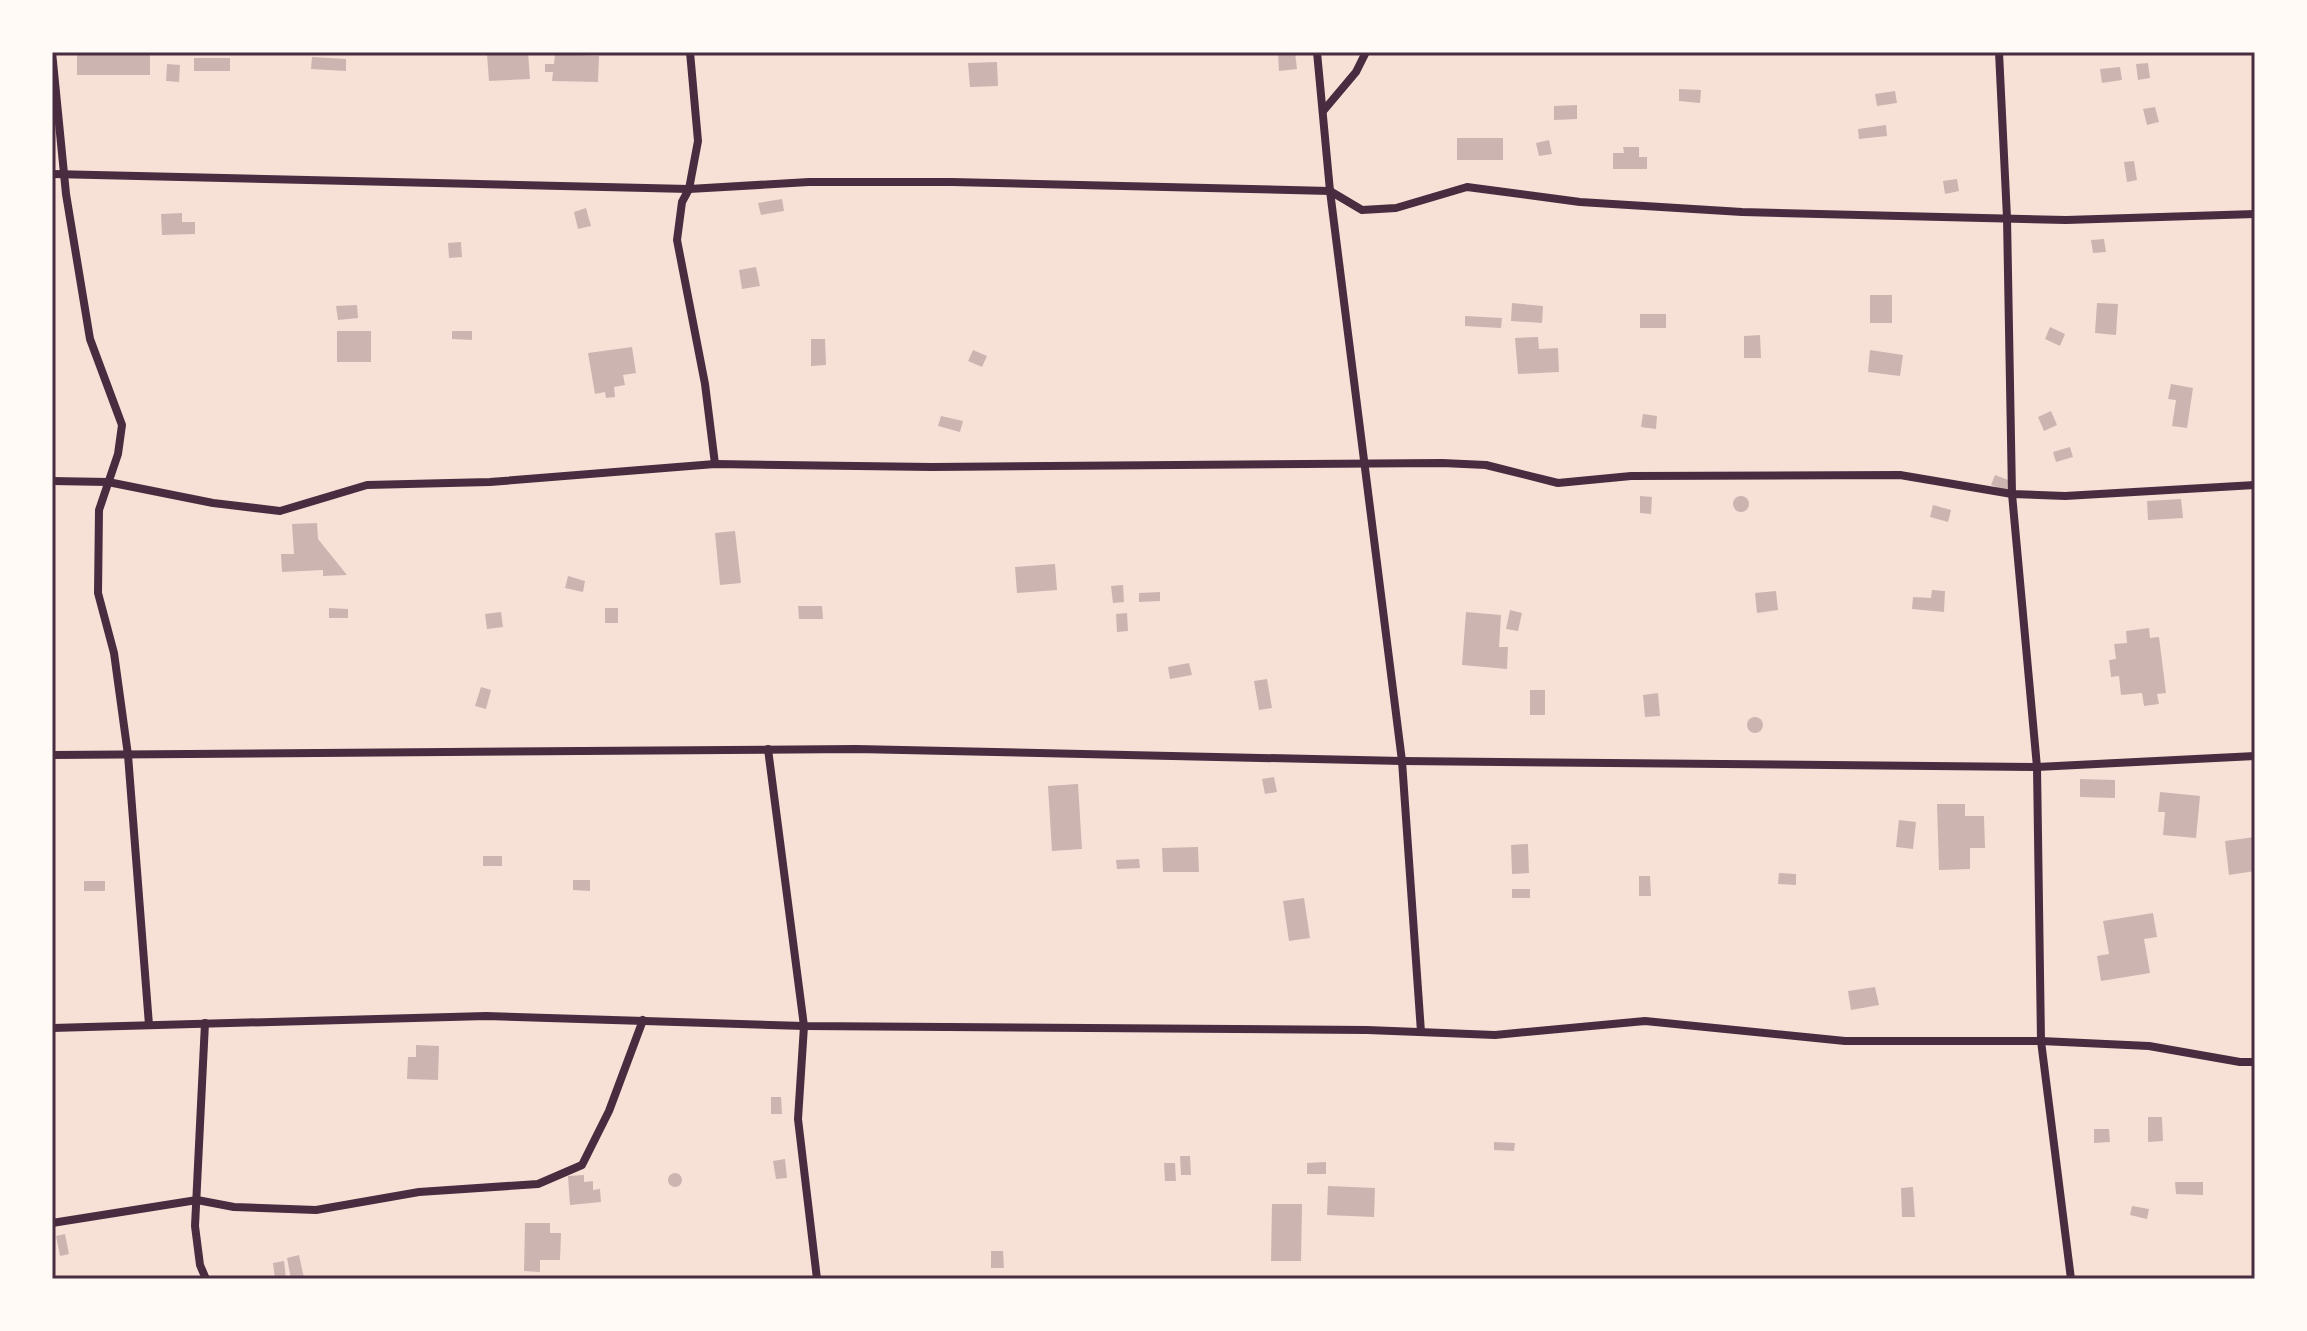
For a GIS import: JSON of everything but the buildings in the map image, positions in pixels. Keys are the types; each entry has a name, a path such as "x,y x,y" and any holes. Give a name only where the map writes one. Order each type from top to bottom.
{"street":[{"path":"52,52 64,172 90,339 122,425 122,439 99,510 98,593 114,653 128,755 149,1025"},
{"path":"690,52 699,133 689,189 682,202 677,240 701,359 715,464"},
{"path":"1317,52 1330,191 1402,761 1421,1032"},
{"path":"1324,110 1356,72 1366,52"},
{"path":"1999,52 2007,218 2012,494 2037,767 2041,1041 2071,1279"},
{"path":"52,174 689,189 809,182 951,182 1330,191 1362,210 1396,208 1467,187 1580,202 1742,212 2066,220 2255,214"},
{"path":"52,481 108,482 213,503 280,511 367,485 490,482 715,464 1486,465 1558,483 1631,476 1900,475 2012,494 2065,496 2255,485"},
{"path":"768,749 804,1026 798,1119 817,1279"},
{"path":"52,755 768,749 1402,761 2037,767 2255,756"},
{"path":"52,1028 486,1016 804,1026 1495,1035 1645,1021 1845,1041 2041,1041 2149,1046 2255,1062"},
{"path":"52,1223 197,1200 234,1207 316,1210 419,1192 538,1184 582,1165 609,1111 643,1020"},
{"path":"205,1023 195,1226 200,1265 206,1279"}]}
